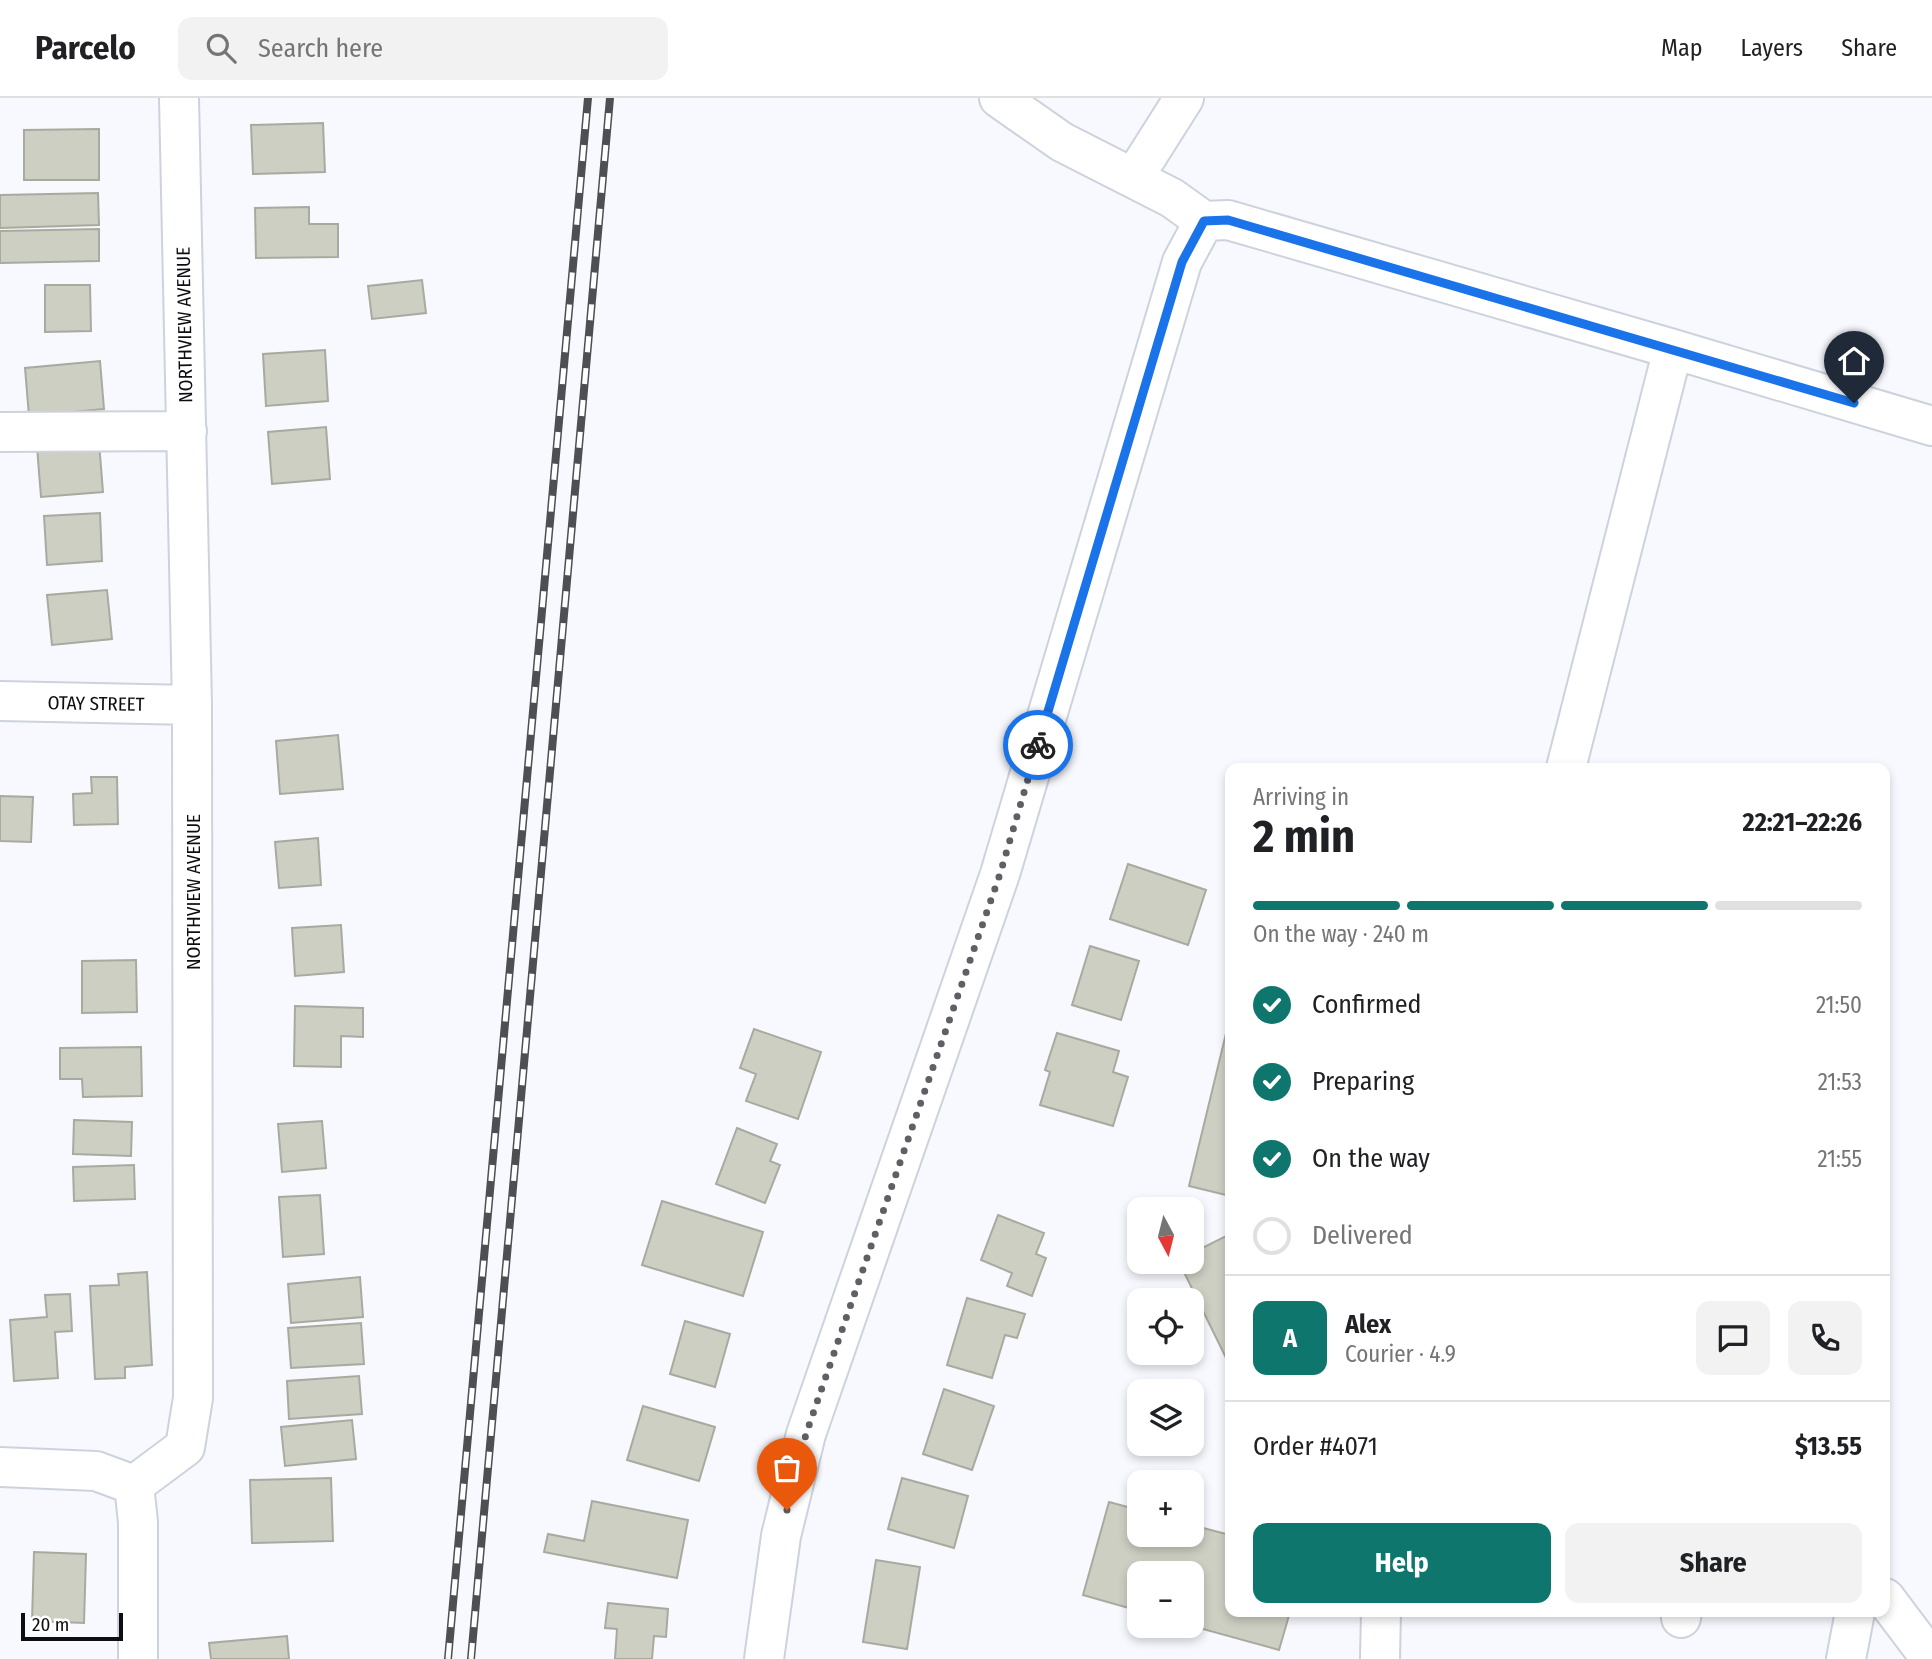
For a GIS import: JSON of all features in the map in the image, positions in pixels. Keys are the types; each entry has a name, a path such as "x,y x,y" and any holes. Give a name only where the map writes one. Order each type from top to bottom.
{"street":[{"name":"NORTHVIEW AVENUE","path":"134,1485 185,1447 193,1398 192,705 179,98"},
{"path":"999,98 1062,142 1172,198 1204,221 1228,220 1932,426"},
{"path":"1134,177 1184,98"},
{"path":"764,1659 781,1536 806,1434 1000,874 1182,262 1204,221"},
{"path":"1567,763 1673,349"},
{"path":"0,432 187,431"},
{"name":"OTAY STREET","path":"0,701 192,705"},
{"path":"0,1467 96,1471 134,1485 138,1522 138,1659"},
{"path":"1890,1605 1931,1659"},
{"path":"1380,1659 1381,1617"},
{"path":"1846,1659 1854,1617"}],"building":[{"path":"323,123 325,172 253,174 251,125"},
{"path":"99,129 99,180 24,180 24,130"},
{"path":"98,193 99,225 0,228 0,195"},
{"path":"309,207 309,224 338,224 338,257 256,258 255,208"},
{"path":"99,229 99,261 0,263 0,231"},
{"path":"422,280 426,313 372,319 368,286"},
{"path":"45,285 90,285 91,331 45,332"},
{"path":"325,350 328,401 266,406 263,354"},
{"path":"100,361 104,409 29,416 25,368"},
{"path":"326,427 330,479 272,484 268,432"},
{"path":"99,442 103,492 41,497 37,447"},
{"path":"100,513 102,561 47,565 44,516"},
{"path":"107,590 112,639 52,645 47,595"},
{"path":"338,735 343,789 280,794 276,741"},
{"path":"91,777 117,777 118,824 74,825 73,794 92,793"},
{"path":"0,796 33,797 31,842 0,841"},
{"path":"318,838 321,885 279,888 275,842"},
{"path":"1128,864 1206,890 1188,945 1110,919"},
{"path":"341,925 344,972 295,976 292,928"},
{"path":"1090,946 1139,961 1121,1020 1072,1005"},
{"path":"136,960 137,1012 82,1013 82,961"},
{"path":"295,1006 363,1008 363,1037 341,1036 341,1067 294,1066"},
{"path":"754,1029 821,1052 798,1119 746,1101 756,1074 740,1068"},
{"path":"1057,1033 1119,1051 1113,1072 1128,1077 1113,1126 1040,1105 1050,1072 1045,1070"},
{"path":"1225,1038 1225,1195 1189,1186"},
{"path":"141,1047 142,1096 83,1097 82,1079 60,1079 60,1048"},
{"path":"74,1120 132,1122 131,1156 73,1154"},
{"path":"322,1121 326,1168 282,1172 278,1124"},
{"path":"737,1128 777,1144 770,1161 780,1165 765,1203 716,1184"},
{"path":"134,1165 135,1199 74,1201 73,1167"},
{"path":"320,1195 324,1254 283,1257 279,1197"},
{"path":"662,1201 763,1232 743,1296 642,1265"},
{"path":"998,1215 1044,1233 1036,1254 1046,1258 1032,1296 1007,1286 1012,1273 981,1260"},
{"path":"1225,1236 1225,1356 1204,1313 1204,1288 1192,1288 1185,1274 1204,1274 1204,1247"},
{"path":"147,1272 152,1365 125,1367 125,1378 95,1379 90,1286 119,1285 118,1274"},
{"path":"360,1277 363,1317 291,1323 288,1284"},
{"path":"70,1294 72,1331 55,1332 58,1378 14,1381 10,1320 47,1317 45,1295"},
{"path":"967,1298 1025,1314 1017,1338 1005,1335 992,1378 947,1365"},
{"path":"685,1321 730,1334 715,1387 670,1374"},
{"path":"361,1323 364,1364 291,1368 288,1328"},
{"path":"359,1376 362,1414 289,1419 287,1381"},
{"path":"944,1389 994,1406 972,1470 923,1454"},
{"path":"643,1406 715,1427 699,1481 627,1460"},
{"path":"352,1420 356,1459 285,1466 281,1427"},
{"path":"331,1478 333,1541 252,1543 250,1480"},
{"path":"902,1478 968,1496 954,1548 888,1529"},
{"path":"592,1501 688,1520 677,1578 544,1552 548,1534 584,1541"},
{"path":"1109,1502 1127,1507 1127,1547 1204,1547 1204,1528 1225,1534 1225,1617 1289,1617 1279,1650 1204,1629 1204,1561 1127,1561 1127,1608 1083,1595"},
{"path":"34,1552 86,1554 84,1623 32,1621"},
{"path":"876,1560 920,1567 907,1649 863,1642"},
{"path":"608,1603 668,1609 666,1637 654,1636 652,1659 615,1659 617,1629 605,1628"},
{"path":"287,1636 289,1659 211,1659 209,1643"}],"railway":[{"path":"448,1659 588,98"},
{"path":"471,1659 610,98"}],"way so far":[{"path":"787,1510 806,1434 1000,874 1038,745"}],"route":[{"path":"1038,745 1182,262 1204,221 1228,220 1854,403"}]}
